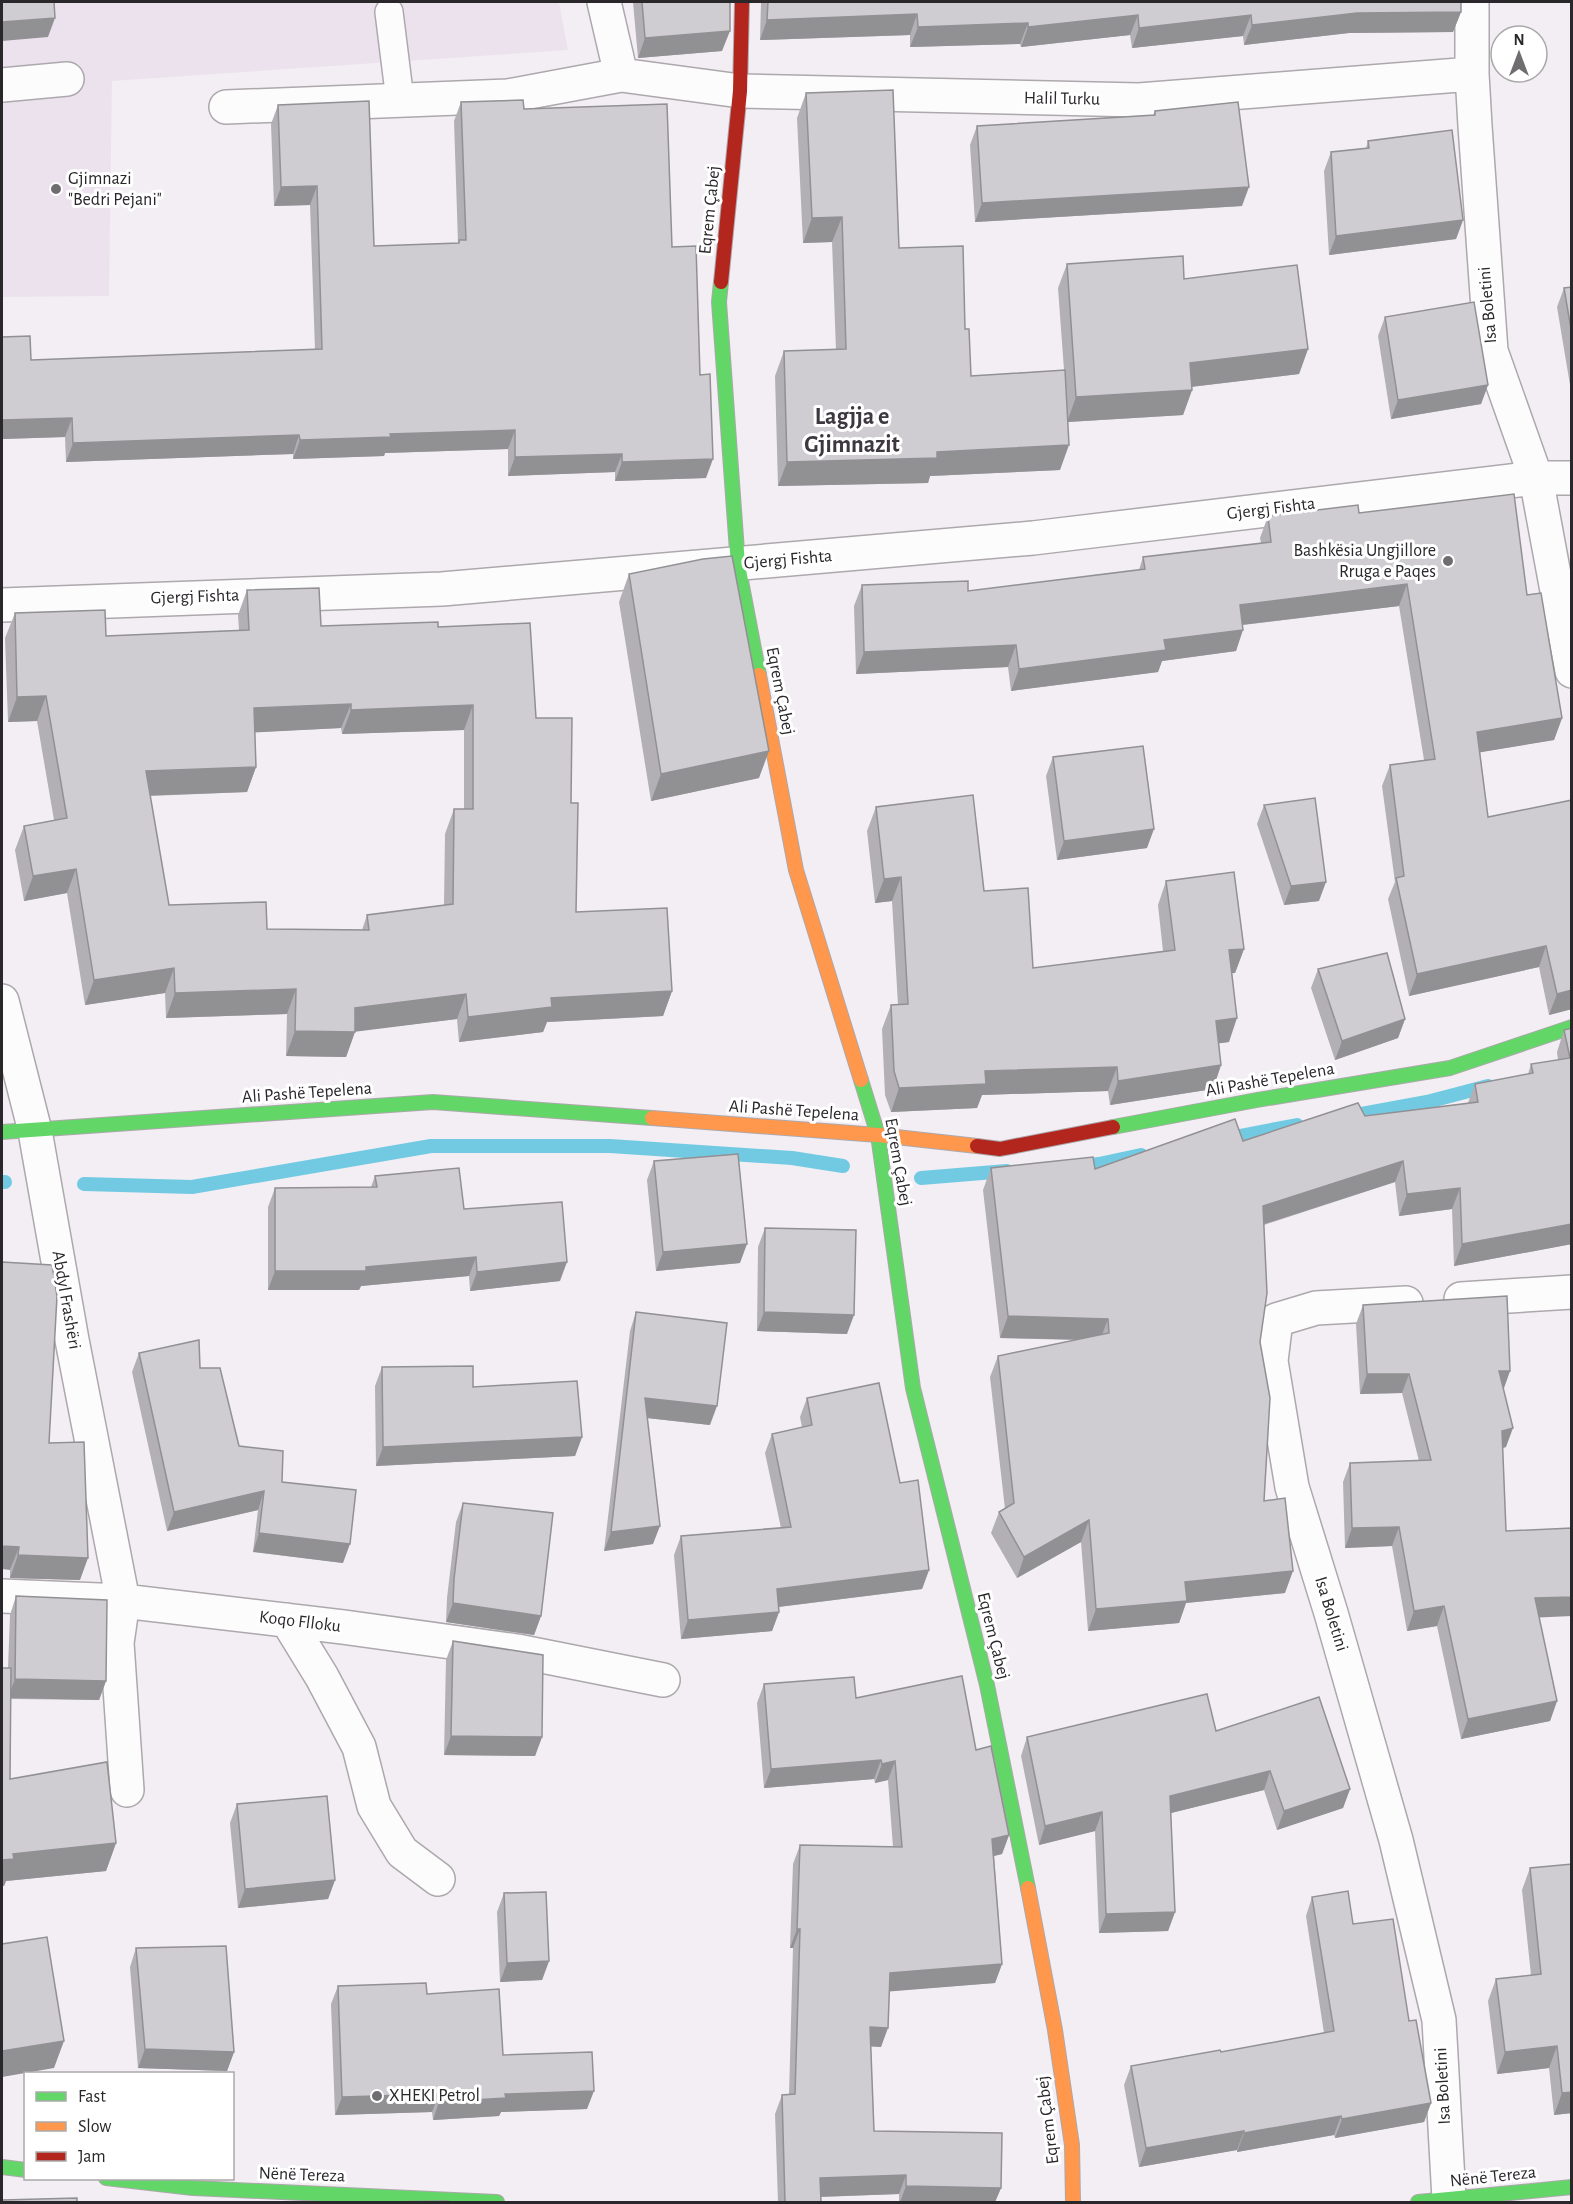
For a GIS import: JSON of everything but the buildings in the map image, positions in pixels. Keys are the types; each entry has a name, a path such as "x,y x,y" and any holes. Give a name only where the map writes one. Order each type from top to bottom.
{"street":[{"path":"604,2 621,75"},
{"path":"740,91 742,2"},
{"name":"Isa Boletini","path":"1472,2 1472,74 1491,351 1536,478 1572,671"},
{"name":"Halil Turku","path":"226,107 508,96 621,75 740,91 1139,100 1472,74"},
{"path":"2,85 67,79"},
{"name":"Eqrem Çabej","path":"740,91 719,302 738,565 796,870 878,1136 913,1388 987,1685 1051,2008 1072,2145 1073,2202"},
{"name":"Gjergj Fishta","path":"2,605 442,589 1033,538 1536,478 1572,478"},
{"name":"Abdyl Frashëri","path":"2,1001 35,1131 72,1340 123,1600"},
{"name":"Ali Pashë Tepelena","path":"2,1132 433,1102 878,1136 1000,1149 1257,1100 1450,1068 1572,1027"},
{"name":"Isa Boletini","path":"1463,2200 1439,2020 1396,1840 1331,1613 1292,1487 1271,1361 1272,1351 1276,1320 1316,1308 1572,1292"},
{"name":"Koqo Flloku","path":"2,1596 123,1600 287,1620 516,1651 663,1680"},
{"path":"123,1600 117,1643 127,1790"},
{"path":"287,1620 322,1677 359,1747 374,1806 402,1852 438,1879"},
{"path":"2,2167 24,2170"},
{"name":"Nënë Tereza","path":"113,2180 155,2193 193,2188 497,2202"},
{"name":"Nënë Tereza","path":"1418,2202 1463,2200 1572,2187"}],"lane":[{"path":"389,12 400,100"}],"shaded area":[{"name":"Gjimnazi \"Bedri Pejani\"","path":"2,2 559,2 568,50 112,81 109,296 2,297"}],"waterway":[{"path":"1345,1117 1427,1102 1488,1086"},
{"path":"1224,1139 1297,1125"},
{"path":"84,1184 192,1187 431,1146 610,1146 792,1158 843,1166"},
{"path":"1077,1166 1141,1155"},
{"path":"921,1178 1007,1171"}],"traffic: fast":[{"path":"721,282 719,302 738,565 759,675"},
{"path":"1113,1127 1450,1068 1572,1027"},
{"path":"861,1080 878,1135 913,1388 987,1685 1028,1888"},
{"path":"2,1132 433,1102 652,1118"},
{"path":"2,2167 24,2170"},
{"path":"123,2180 193,2188 497,2202"},
{"path":"1418,2202 1572,2187"}],"traffic: slow":[{"path":"759,675 796,870 861,1080"},
{"path":"652,1118 878,1135 977,1146"},
{"path":"1028,1888 1055,2030 1072,2145 1073,2202"}],"traffic: jam":[{"path":"721,282 740,91 742,2"},
{"path":"977,1146 1000,1149 1113,1127"}],"place":[{"name":"Gjimnazi \"Bedri Pejani\"","path":"56,189"},
{"name":"Bashkësia Ungjillore Rruga e Paqes","path":"1448,561"},
{"name":"XHEKI Petrol","path":"377,2096"}],"district":[{"name":"Lagjja e Gjimnazit","path":"852,431"}]}
